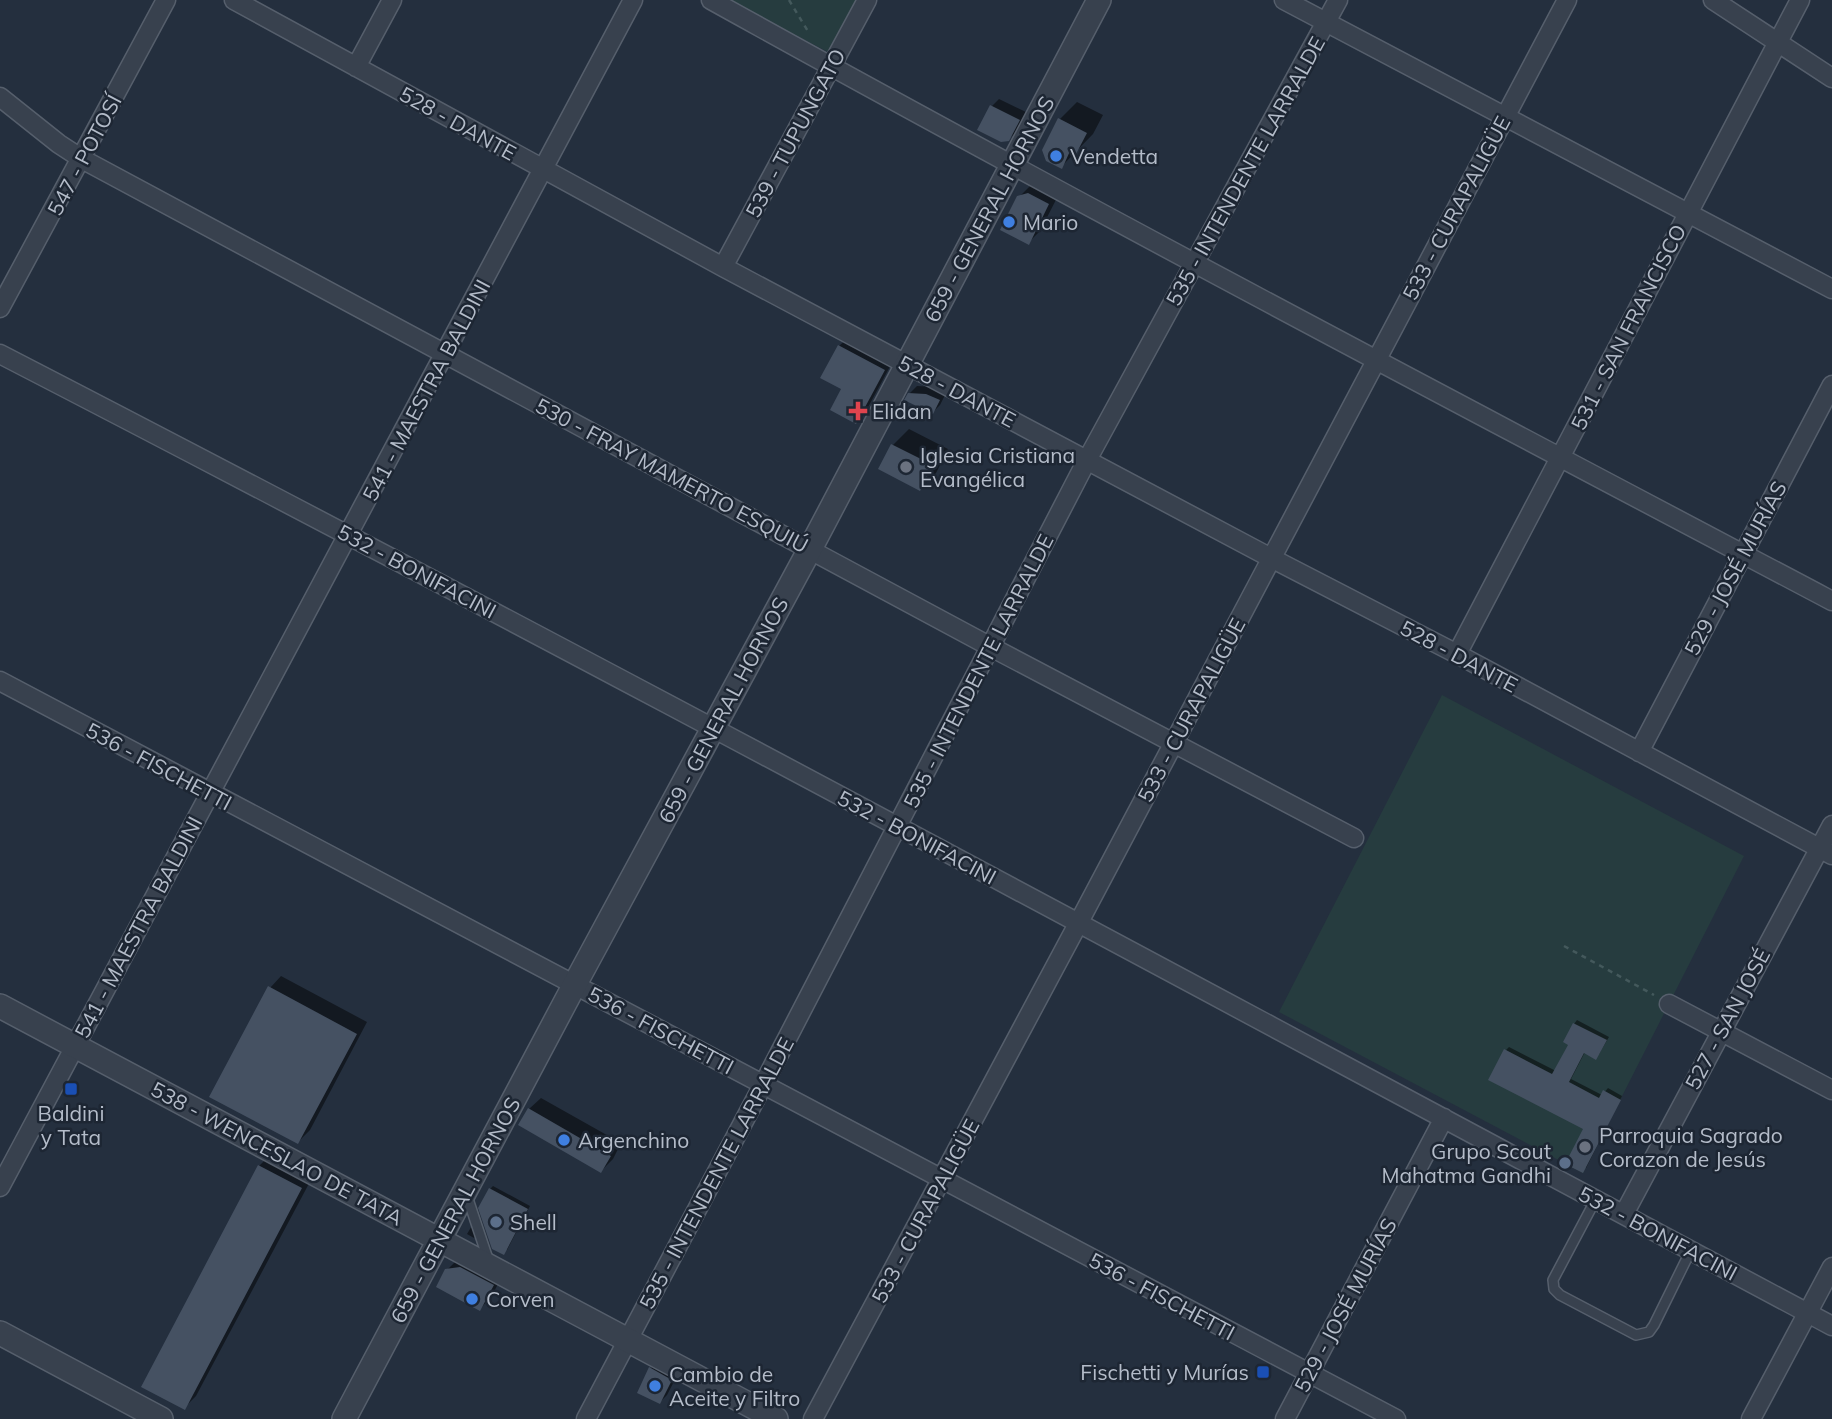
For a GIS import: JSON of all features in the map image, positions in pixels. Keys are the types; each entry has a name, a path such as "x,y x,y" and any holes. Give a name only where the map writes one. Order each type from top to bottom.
{"street":[{"name":"547 - POTOSÍ","path":"0,308 166,0"},
{"name":"528 - DANTE","path":"234,0 723,267 1826,851"},
{"path":"356,67 392,0"},
{"name":"541 - MAESTRA BALDINI","path":"0,1187 633,0"},
{"path":"711,0 831,68 1832,601"},
{"name":"539 - TUPUNGATO","path":"723,267 867,0"},
{"name":"659 - GENERAL HORNOS","path":"344,1419 810,549 1100,0"},
{"path":"1284,0 1832,289"},
{"name":"535 - INTENDENTE LARRALDE","path":"586,1419 763,1085 1087,460 1338,0"},
{"name":"533 - CURAPALIGÜE","path":"813,1419 1567,0"},
{"path":"1713,0 1832,78"},
{"name":"531 - SAN FRANCISCO","path":"1457,654 1800,0"},
{"name":"530 - FRAY MAMERTO ESQUIÚ","path":"0,97 82,159 1354,838"},
{"name":"532 - BONIFACINI","path":"0,354 350,535 1832,1326"},
{"name":"529 - JOSÉ MURÍAS","path":"1639,752 1832,385"},
{"name":"536 - FISCHETTI","path":"0,681 1396,1419"},
{"name":"527 - SAN JOSÉ","path":"1624,1214 1721,1031 1826,851 1832,825"},
{"path":"1669,1004 1832,1090"},
{"name":"538 - WENCESLAO DE TATA","path":"0,1006 776,1419"},
{"name":"529 - JOSÉ MURÍAS","path":"1285,1419 1444,1118"},
{"path":"1751,1419 1832,1267"},
{"path":"0,1333 161,1419"}],"lane":[{"path":"465,1191 491,1266"},
{"path":"1597,1199 1553,1280 1554,1289 1560,1295 1636,1335 1642,1335 1654,1325 1691,1251"}],"path":[{"path":"1564,946 1669,1004"}],"green space":[{"path":"728,0 856,0 828,52"},
{"path":"1442,695 1744,856 1583,1173 1279,1012"}],"building":[{"path":"990,105 1020,120 1009,141 1001,142 977,130"},
{"path":"1058,118 1087,133 1076,154 1070,151 1062,169 1046,161 1042,150"},
{"path":"1028,193 1049,204 1029,245 1000,230 1017,196"},
{"path":"838,345 885,370 856,424 830,410 841,389 820,378"},
{"path":"908,393 926,394 940,400 933,414 904,400"},
{"name":"Iglesia Cristiana Evangélica","path":"891,444 933,465 920,491 878,469"},
{"path":"268,986 357,1034 298,1144 209,1097"},
{"path":"1573,1023 1607,1040 1596,1060 1584,1053 1569,1082 1599,1098 1603,1090 1621,1100 1583,1173 1565,1164 1583,1129 1488,1080 1504,1049 1552,1074 1568,1045 1563,1042"},
{"name":"Argenchino","path":"528,1108 611,1156 601,1173 518,1125"},
{"path":"258,1165 302,1188 185,1410 141,1387"},
{"name":"Shell","path":"489,1188 528,1209 504,1255 492,1249 478,1208"},
{"name":"Corven","path":"460,1267 494,1285 480,1311 436,1287 445,1269"},
{"name":"Cambio de Aceite y Filtro","path":"649,1367 672,1380 660,1404 637,1393"}],"place":[{"name":"Vendetta","path":"1056,156"},
{"name":"Mario","path":"1009,222"},
{"name":"Elidan","path":"858,411"},
{"name":"Iglesia Cristiana Evangélica","path":"906,467"},
{"name":"Baldini y Tata","path":"71,1089"},
{"name":"Argenchino","path":"564,1140"},
{"name":"Parroquia Sagrado Corazon de Jesús","path":"1585,1147"},
{"name":"Grupo Scout Mahatma Gandhi","path":"1565,1163"},
{"name":"Shell","path":"496,1222"},
{"name":"Corven","path":"472,1299"},
{"name":"Fischetti y Murías","path":"1263,1372"},
{"name":"Cambio de Aceite y Filtro","path":"655,1386"}]}
